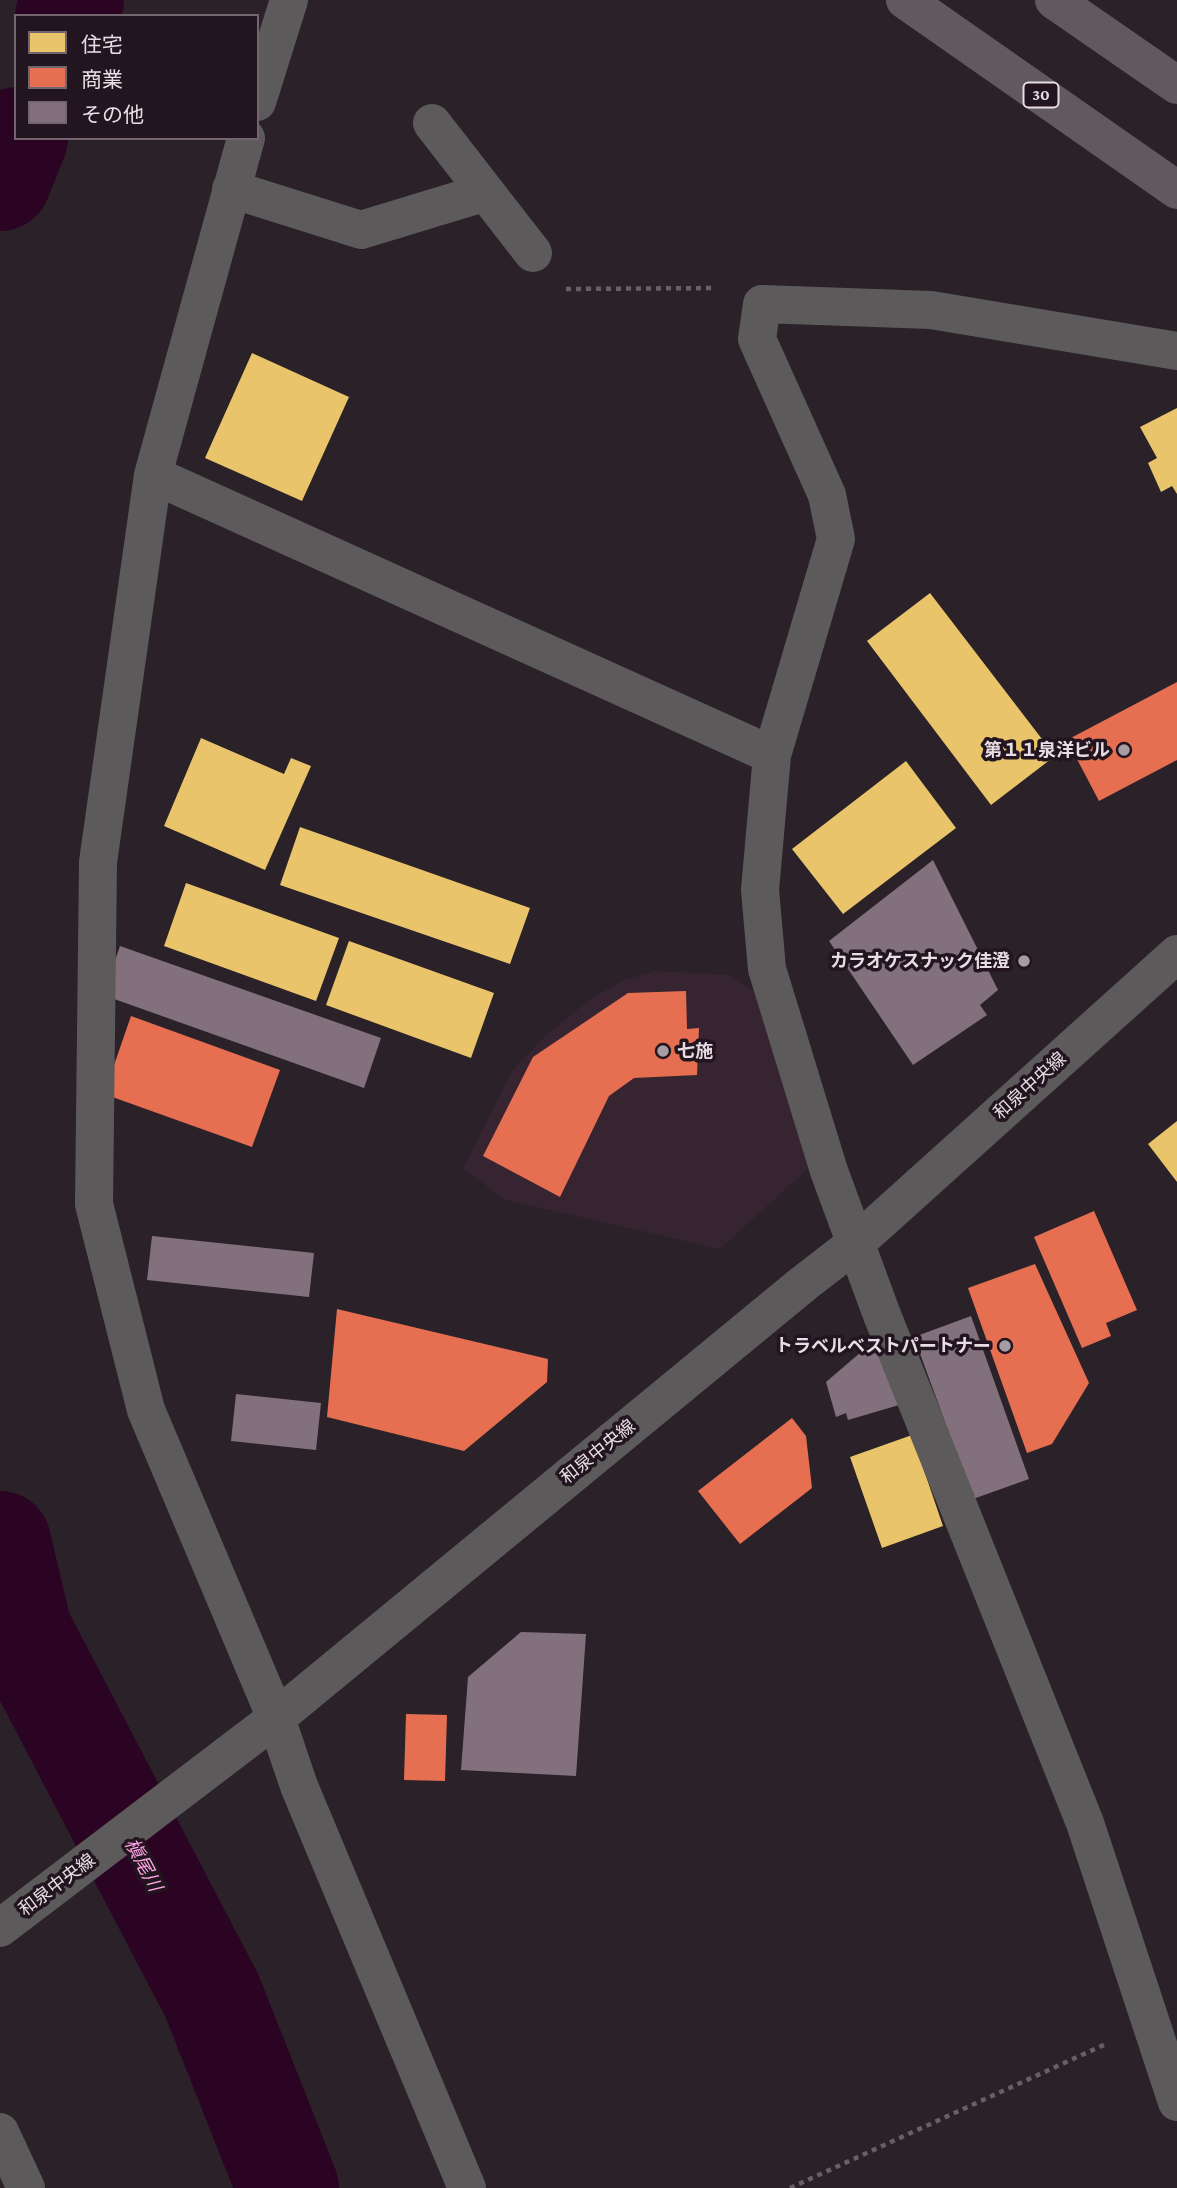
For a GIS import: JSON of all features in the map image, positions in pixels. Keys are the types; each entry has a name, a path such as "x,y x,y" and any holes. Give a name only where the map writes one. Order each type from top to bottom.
{"main road":[{"name":"30","path":"905,0 1177,190"},
{"path":"1054,0 1177,85"}],"street":[{"path":"259,96 289,0"},
{"path":"432,123 533,253"},
{"path":"245,140 153,475 98,862 94,1204 146,1410 270,1723 299,1786 467,2188"},
{"path":"231,189 361,230 486,192"},
{"path":"1177,351 931,310 762,304 757,339 827,495 836,540 772,755 760,890 767,969 829,1171 882,1315 1085,1823 1177,2102"},
{"path":"153,475 772,755"},
{"name":"和泉中央線","path":"0,1928 270,1723 856,1242 1177,954"},
{"path":"0,2132 26,2188"}],"path":[{"path":"533,253 562,289 722,288 762,304"},
{"path":"790,2188 1152,2023"}],"shaded area":[{"path":"655,971 730,975 761,996 812,1165 720,1249 506,1200 463,1169 512,1071 543,1038 590,999 624,980"}],"building: 住宅":[{"path":"252,353 349,397 302,501 205,458"},
{"path":"1177,408 1177,494 1172,486 1161,492 1148,463 1157,458 1140,427"},
{"path":"930,593 1055,756 991,805 867,641"},
{"path":"201,738 284,774 291,758 311,766 265,870 164,826"},
{"path":"906,761 956,828 843,914 792,849"},
{"path":"300,827 530,908 510,964 280,885"},
{"path":"186,883 339,938 316,1001 164,946"},
{"path":"349,941 494,993 471,1058 326,1005"},
{"path":"1177,1121 1177,1182 1148,1144"},
{"path":"912,1435 943,1526 882,1548 850,1457"}],"building: 商業":[{"name":"第１１泉洋ビル","path":"1177,682 1177,760 1099,801 1067,740"},
{"path":"686,991 687,1029 699,1028 697,1075 634,1078 609,1096 560,1197 483,1156 533,1057 628,993"},
{"path":"131,1016 280,1070 252,1147 104,1094"},
{"path":"1094,1211 1137,1310 1106,1323 1111,1336 1082,1348 1034,1237"},
{"path":"1035,1264 1089,1383 1052,1444 1027,1453 968,1288"},
{"path":"337,1309 548,1359 547,1382 464,1451 327,1417"},
{"path":"792,1418 806,1436 812,1488 740,1544 698,1491"},
{"path":"406,1714 447,1715 445,1781 404,1780"}],"building: その他":[{"path":"933,860 998,990 980,1005 987,1015 913,1065 829,941"},
{"path":"120,946 381,1038 364,1088 103,995"},
{"path":"152,1236 314,1253 309,1297 147,1280"},
{"path":"971,1316 1029,1479 973,1499 914,1337"},
{"path":"875,1340 899,1405 848,1420 846,1413 836,1417 826,1382"},
{"path":"236,1394 321,1403 316,1450 231,1441"},
{"path":"521,1632 586,1634 576,1776 461,1770 468,1677"}],"waterway":[{"name":"槇尾川","path":"67,14 73,0"},
{"name":"槇尾川","path":"0,180 16,140"},
{"name":"槇尾川","path":"0,1542 21,1631 212,1996 288,2188"}],"place":[{"name":"第１１泉洋ビル","path":"1124,750"},
{"name":"カラオケスナック佳澄","path":"1024,961"},
{"name":"七施","path":"663,1051"},
{"name":"トラベルベストパートナー","path":"1005,1346"}]}
